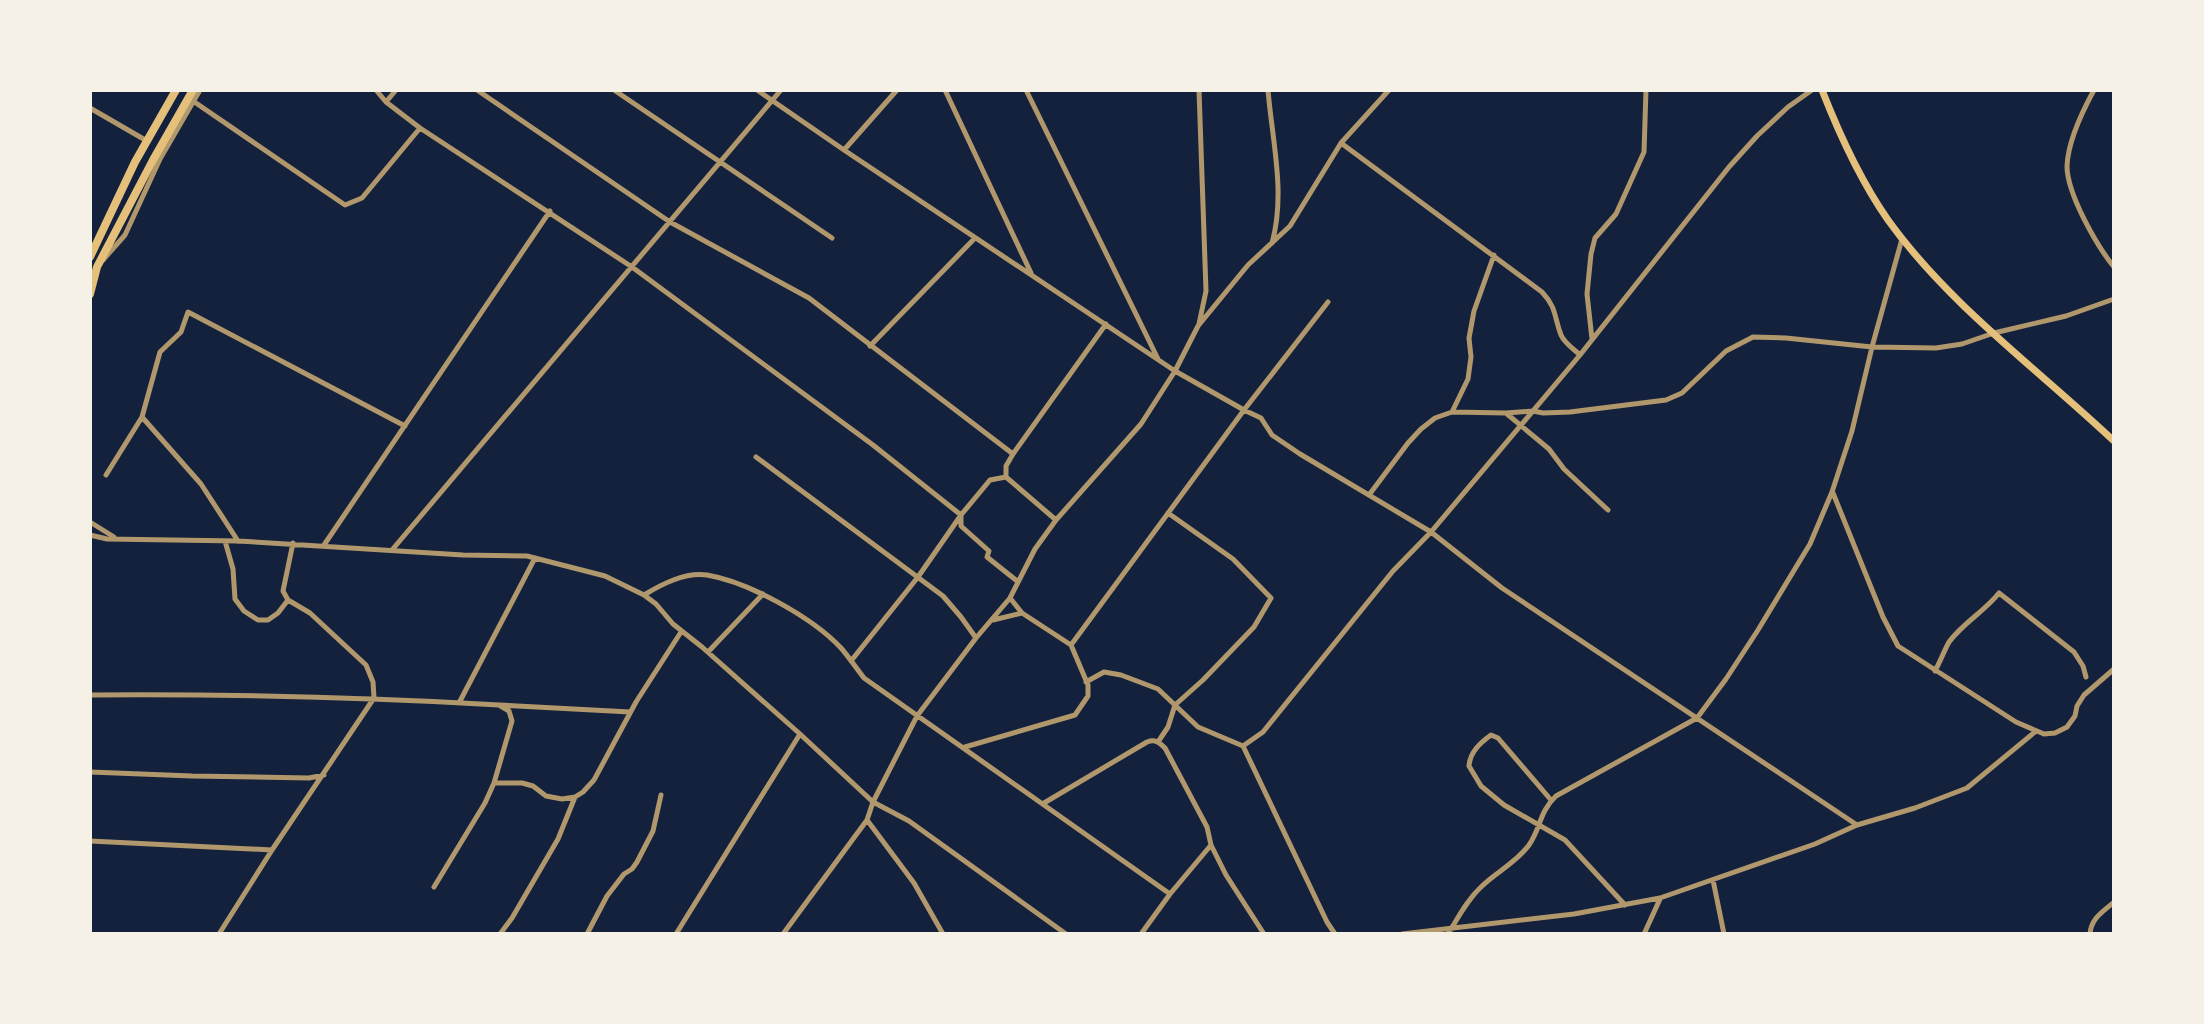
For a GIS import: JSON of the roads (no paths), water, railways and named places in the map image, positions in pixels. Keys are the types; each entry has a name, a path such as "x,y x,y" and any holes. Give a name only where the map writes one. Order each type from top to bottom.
{"highway":[{"path":"90,257 147,141 176,90"},
{"path":"90,294 97,267 193,90"}],"main road":[{"path":"1822,90 1844,144 1866,185 1903,238 1939,280 1994,333 2114,441"}],"street":[{"path":"97,267 125,235 160,159 200,90"},
{"path":"376,90 386,102 420,128 632,267 873,445 961,515"},
{"path":"386,102 396,90"},
{"path":"477,90 670,222 809,298 1013,454"},
{"path":"614,90 832,238"},
{"path":"757,90 1175,371 1261,418 1272,435 1431,532 1502,588 1857,825"},
{"path":"391,551 781,90"},
{"path":"844,150 897,90"},
{"path":"945,90 1031,273"},
{"path":"1026,90 1158,359"},
{"path":"1198,326 1206,291 1199,90"},
{"path":"1268,90 1278,161 1276,226 1271,244"},
{"path":"783,934 867,820 917,716 1010,598 1035,549 1056,520 1141,424 1175,371 1198,326 1248,265 1290,226 1341,143 1389,90"},
{"path":"1592,340 1587,294 1591,254 1595,238 1616,214 1644,152 1646,90"},
{"path":"1243,746 1263,732 1393,571 1431,532 1533,411 1729,167 1788,107 1812,90"},
{"path":"2094,90 2074,138 2067,163 2068,179 2101,251 2114,267"},
{"path":"193,101 345,205 362,198 420,128"},
{"path":"90,108 147,141"},
{"path":"1341,143 1494,255 1551,301 1561,336 1580,355"},
{"path":"323,546 550,211"},
{"path":"870,346 976,238"},
{"path":"1448,934 1476,892 1519,858 1531,842 1551,800 1697,718 1758,630 1810,544 1832,492 1856,416 1903,238"},
{"path":"1452,412 1468,379 1471,357 1469,338 1474,311 1494,255"},
{"path":"1369,495 1408,443 1435,418 1452,412 1570,412 1673,398 1726,351 1753,337 1872,347 1936,348 2066,316 2114,299"},
{"path":"1071,645 1244,410 1328,302"},
{"path":"106,475 142,417 160,352 181,332 188,312 405,426"},
{"path":"1056,520 1006,477 1006,466 1106,324"},
{"path":"1506,413 1549,449 1564,469 1608,510"},
{"path":"142,417 201,484 238,541"},
{"path":"756,457 943,596 976,638"},
{"path":"851,661 990,480 1006,477"},
{"path":"1832,492 1893,640 1905,652 2016,722 2044,734 2067,727 2084,695 2114,669"},
{"path":"1158,742 1168,727 1175,705 1254,627 1271,598 1233,559 1168,513"},
{"path":"961,515 961,526 989,551 987,557 1017,581"},
{"path":"90,522 115,538"},
{"path":"90,535 293,543 535,558 605,576 656,604 681,632 708,652 873,802 909,821 1066,934"},
{"path":"225,541 233,569 235,599 244,611 258,620 268,620 288,600"},
{"path":"219,934 374,698 373,682 366,665 310,613 288,600 283,591 293,543"},
{"path":"459,703 535,558"},
{"path":"644,595 666,582 705,574 763,594 815,625 841,648 864,678 1170,894"},
{"path":"1935,671 1949,642 1999,593 2074,652 2086,677"},
{"path":"708,652 763,594"},
{"path":"964,747 1075,715 1088,696 1086,682 1071,645 1022,613 1010,598"},
{"path":"992,620 1022,613"},
{"path":"494,783 522,783 533,786 546,796 562,799 583,792 594,780 631,712 681,632"},
{"path":"1086,682 1104,672 1158,689 1198,727 1243,746 1335,934"},
{"path":"90,695 374,698 631,712"},
{"path":"434,887 494,783 512,721 509,711 499,705"},
{"path":"1402,934 1574,914 1660,898 1967,788 2036,731"},
{"path":"676,934 800,734"},
{"path":"1551,800 1498,738 1491,735 1471,754 1469,766 1481,786 1504,805 1565,840 1625,905"},
{"path":"1044,803 1147,742 1158,742 1165,748 1207,827 1211,845 1226,875 1264,934"},
{"path":"90,772 309,778 324,775"},
{"path":"587,934 607,896 637,862 653,831 661,795"},
{"path":"500,934 558,839 575,797"},
{"path":"867,820 914,883 943,934"},
{"path":"90,841 272,850"},
{"path":"1141,934 1211,845"},
{"path":"1713,880 1724,934"},
{"path":"1644,934 1660,898"},
{"path":"2090,934 2090,925 2114,902"}]}
